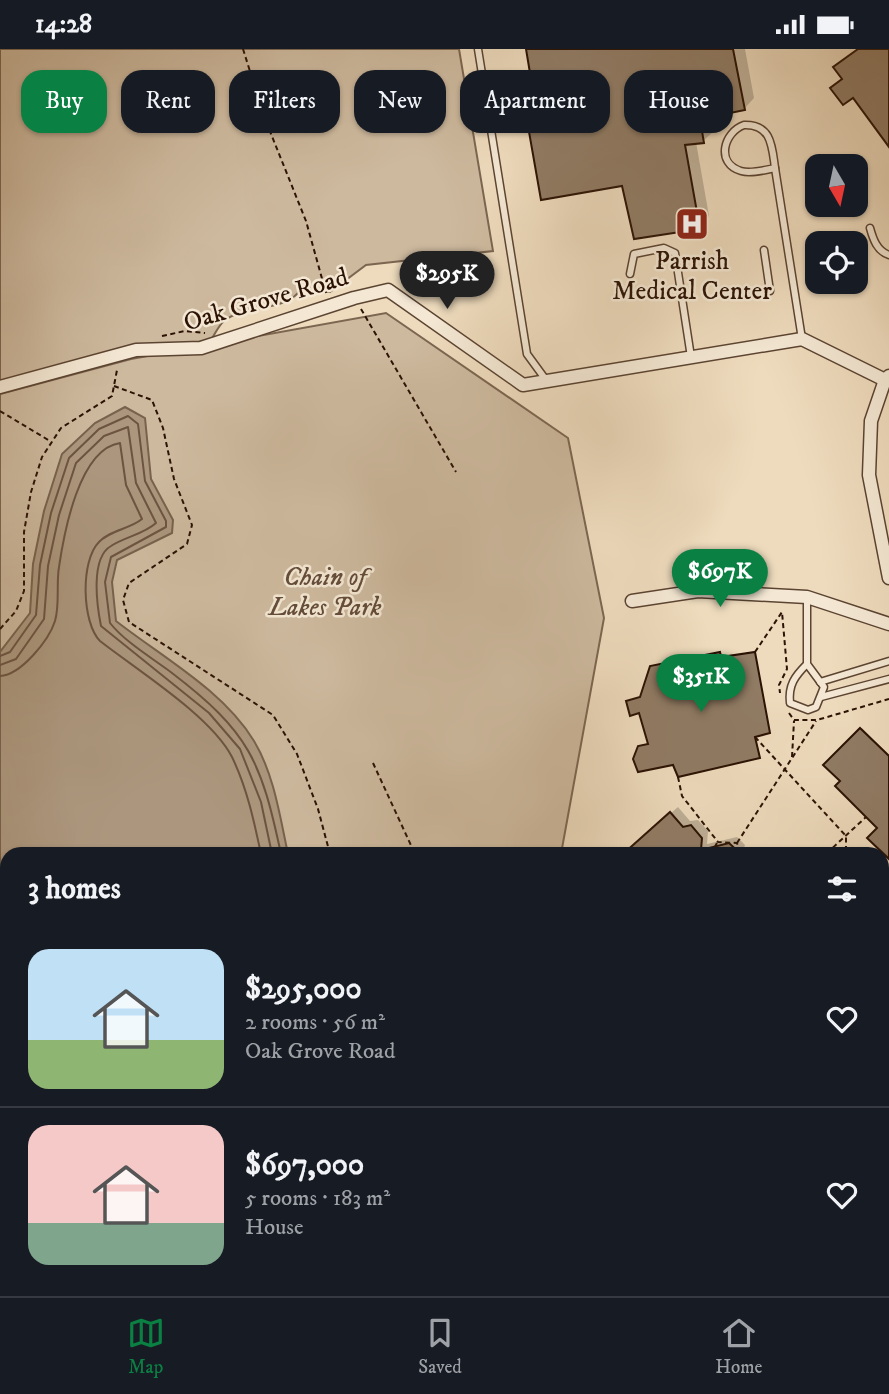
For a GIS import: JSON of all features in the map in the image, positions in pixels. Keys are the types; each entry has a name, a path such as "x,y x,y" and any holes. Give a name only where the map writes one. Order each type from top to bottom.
{"street":[{"name":"Oak Grove Road","path":"0,387 136,350 201,348 355,297 388,291 523,385 802,339"},
{"path":"802,339 887,378 871,421 869,475 889,578"},
{"path":"632,600 698,591 807,597 889,624"}],"lane":[{"path":"478,49 527,354 547,381"},
{"path":"775,169 748,172 734,167 725,154 726,139 731,132 752,124 766,132 771,139 802,339"},
{"path":"870,228 873,239 883,253 889,255"},
{"path":"630,274 634,254 664,248 675,253 691,357"},
{"path":"764,250 770,291"},
{"path":"807,597 807,664 824,687 816,707 808,710 790,703 791,684 807,664"},
{"path":"820,681 889,661"},
{"path":"821,697 889,678"}],"path":[{"path":"243,49 265,119 306,221 327,295"},
{"path":"355,297 456,472"},
{"path":"161,336 185,331 210,334"},
{"path":"0,629 16,611 24,591 24,532 31,492 42,457 61,428 112,396 120,356"},
{"path":"114,387 152,400 163,428 174,479 192,525 187,544 129,583 123,600 129,622 273,715 297,754 318,809 328,847"},
{"path":"0,411 52,442"},
{"path":"792,759 794,720"},
{"path":"737,843 817,720"},
{"path":"755,737 786,768 813,804 846,836 846,847"},
{"path":"373,763 412,847"},
{"path":"678,777 682,796 718,842 737,843"},
{"path":"834,847 866,817"},
{"path":"715,847 718,842"},
{"path":"737,843 738,847"}],"green space":[{"path":"0,49 459,49 463,70 460,70 460,133 473,133 493,251 366,265 330,292 301,289 295,296 276,305 233,316 222,323 211,340 130,353 0,388"},
{"name":"Chain of Lakes Park","path":"386,313 568,438 604,618 562,847 0,847 0,394 131,359"}],"water":[{"path":"125,407 145,418 151,479 173,520 172,533 117,560 112,582 116,621 191,675 241,723 267,767 287,847 0,847 0,652 30,613 33,564 44,511 62,454 95,423"}],"building":[{"path":"526,49 733,49 745,110 733,112 733,70 624,70 624,133 702,133 704,143 685,145 700,229 634,239 622,186 541,200 529,133 610,133 610,70 530,70"},
{"path":"858,49 889,49 889,147 853,98 843,105 830,88 842,79 833,67"},
{"path":"720,652 721,657 755,652 770,733 755,737 760,758 678,777 673,765 638,772 633,759 638,746 648,744 639,713 630,716 626,701 640,697 650,666"},
{"path":"860,728 889,756 889,847 876,847 867,838 877,828 835,786 840,781 823,765"},
{"path":"670,812 683,827 691,825 702,838 701,847 631,847"},
{"path":"729,843 733,847 713,847"}],"place":[{"name":"Parrish Medical Center","path":"692,224"}]}
